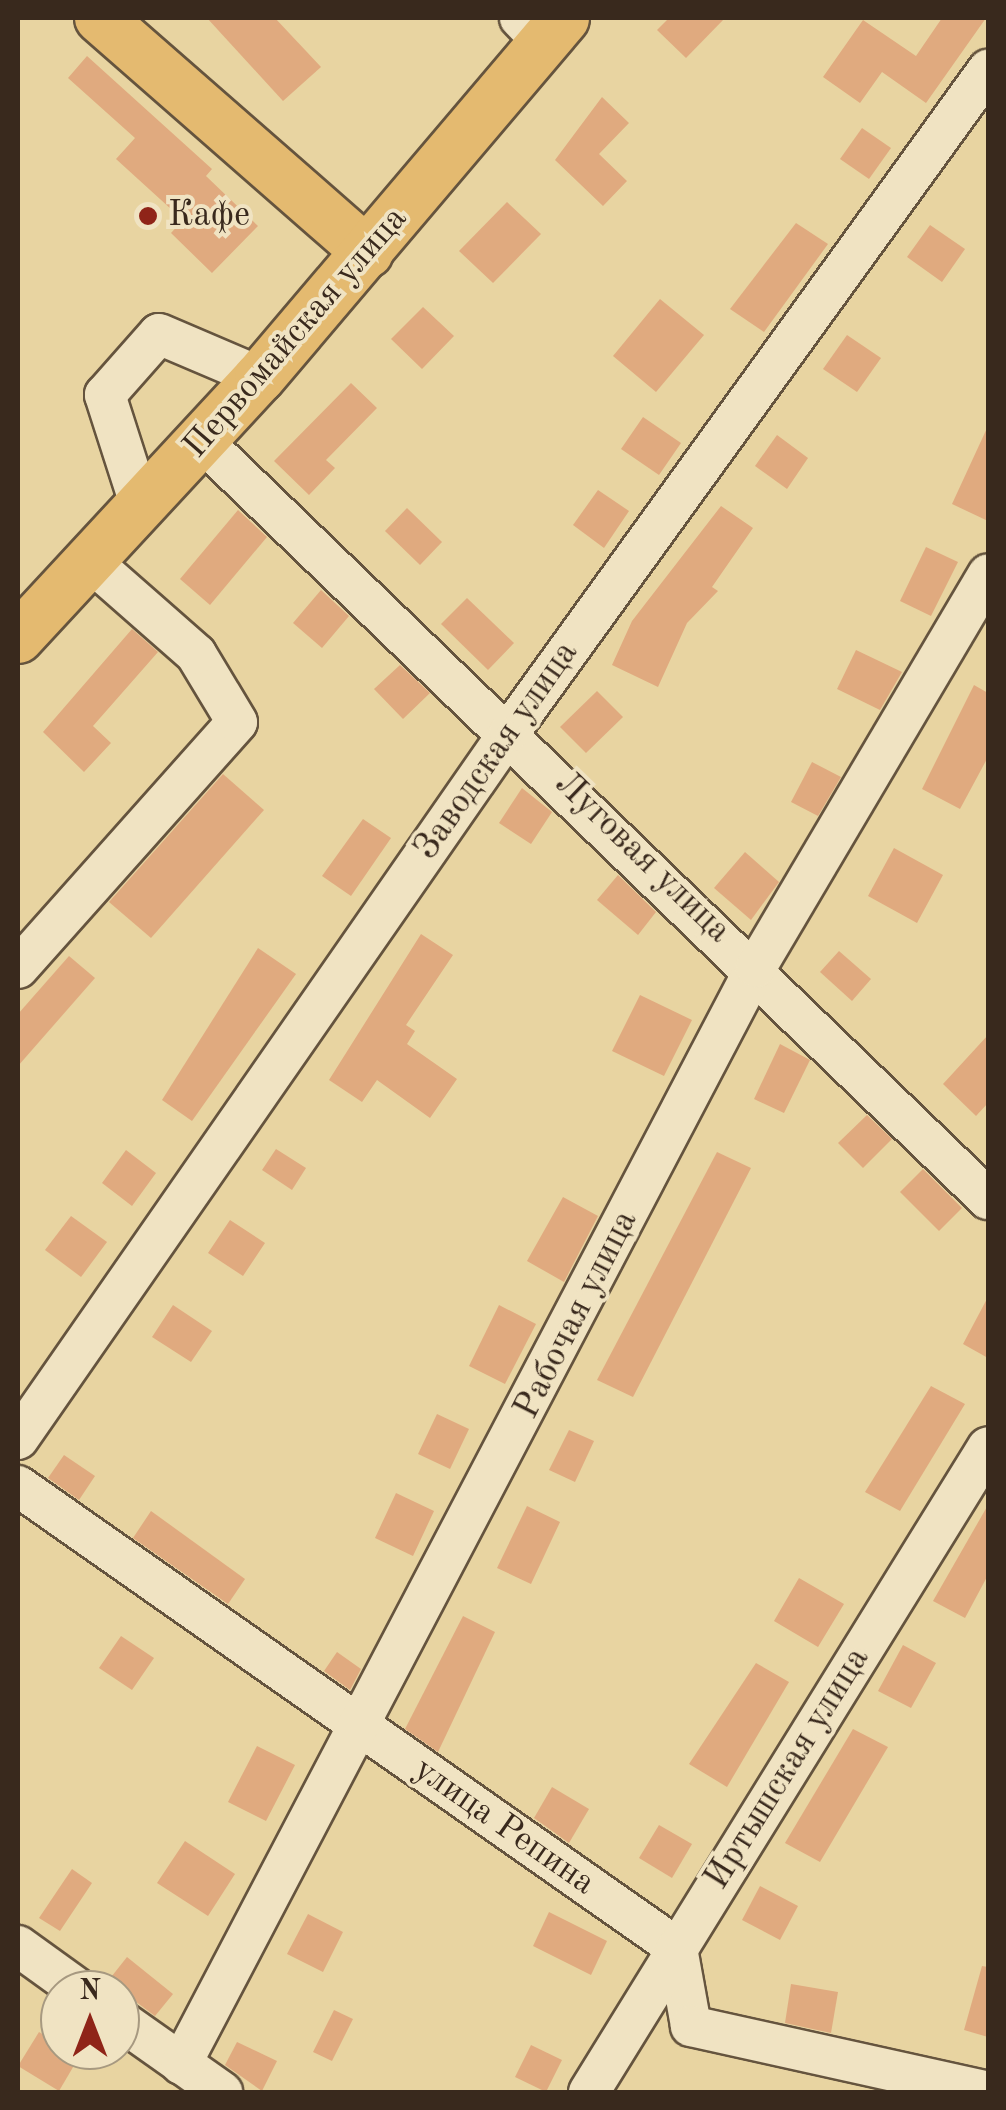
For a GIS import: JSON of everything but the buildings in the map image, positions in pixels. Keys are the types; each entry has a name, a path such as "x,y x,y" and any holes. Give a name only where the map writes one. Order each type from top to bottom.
{"main road":[{"path":"100,18 368,253"},
{"name":"Первомайская улица","path":"18,638 202,442 368,253 542,26"}],"street":[{"name":"Заводская улица","path":"18,1439 510,731 988,70"},
{"path":"141,506 105,395 159,334 260,377"},
{"name":"Луговая улица","path":"202,442 756,967 988,1199"},
{"path":"18,968 237,722 196,654 90,561"},
{"name":"Рабочая улица","path":"181,2064 364,1728 756,967 988,574"},
{"name":"Иртышская улица","path":"589,2092 988,1446"},
{"name":"улица Репина","path":"18,1486 676,1948"},
{"path":"18,1946 51,1970"},
{"path":"676,1948 691,2026 988,2092"},
{"path":"140,2034 222,2092"}],"place":[{"name":"Кафе","path":"148,216"}]}
